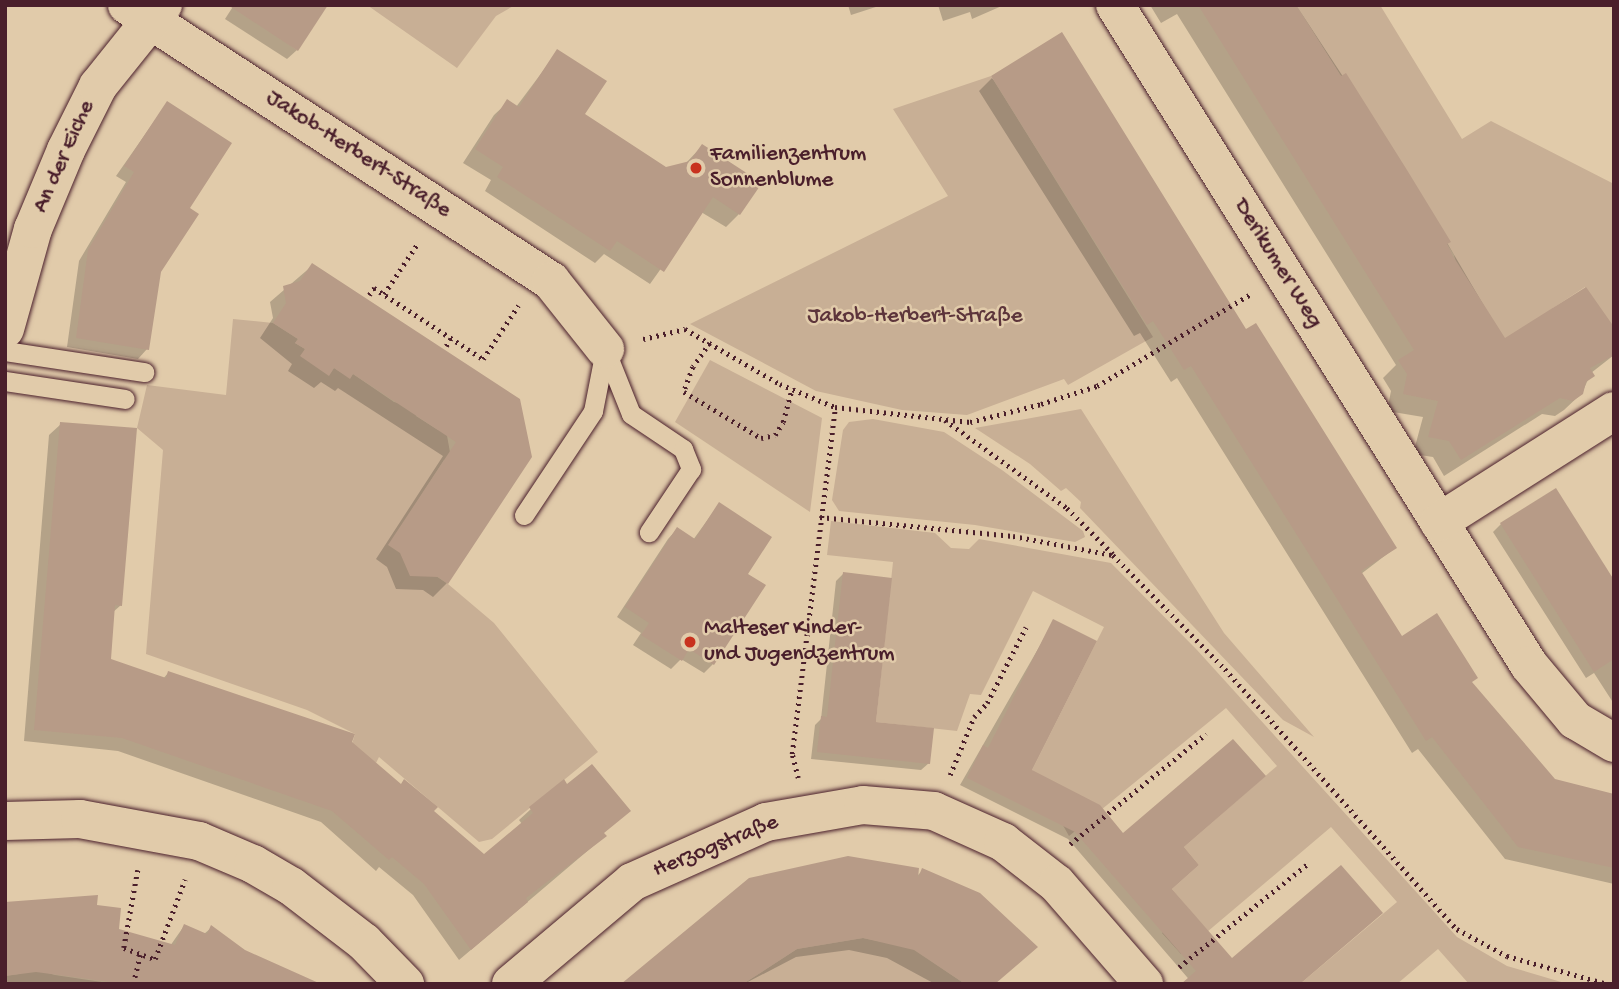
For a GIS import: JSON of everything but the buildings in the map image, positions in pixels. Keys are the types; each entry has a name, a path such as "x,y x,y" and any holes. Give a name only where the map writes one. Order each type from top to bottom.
{"street":[{"name":"Derikumer Weg","path":"1115,5 1439,522 1552,694 1575,720 1614,743"},
{"name":"Jakob-Herbert-Straße","path":"147,10 551,281 605,349"},
{"name":"An der Eiche","path":"5,329 33,229 66,150 98,86 147,10"},
{"path":"1439,522 1614,411"},
{"name":"Herzogstraße","path":"511,984 632,882 766,822 863,805 934,811 1003,842 1057,884 1157,979"},
{"path":"5,821 80,818 146,828 199,841 253,864 291,886 365,942 405,984"}],"lane":[{"path":"524,515 593,411 605,349"},
{"path":"605,349 631,414 683,449 691,469 649,532"},
{"path":"5,351 144,372"},
{"path":"5,381 125,399"}],"path":[{"path":"384,294 441,209"},
{"path":"369,295 374,288 483,359 540,274"},
{"path":"605,349 685,329 792,388 835,407 970,422 1097,386 1283,275"},
{"path":"446,346 451,338"},
{"path":"710,343 693,367 684,392 761,438 775,435 783,422 792,388"},
{"path":"806,813 792,754 835,407"},
{"path":"944,419 1066,508 1225,669 1457,929 1507,956 1608,984"},
{"path":"820,517 1013,536 1113,555"},
{"path":"934,811 974,717 987,703 1026,627"},
{"path":"1040,870 1206,734"},
{"path":"146,828 124,948 155,959 199,841"},
{"path":"1157,979 1309,863"},
{"path":"133,984 140,955"}],"green space":[{"path":"367,5 515,5 496,16 457,68"},
{"path":"1296,5 1380,5 1462,139 1491,121 1614,184 1614,333 1585,287 1553,308 1561,323 1483,366 1454,255"},
{"path":"991,76 1153,337 1068,385 1064,379 967,415 902,410 816,391 690,324 948,196 893,109"},
{"path":"233,319 273,323 298,339 295,343 305,349 301,357 309,358 329,375 334,368 350,378 353,374 394,402 421,409 416,416 438,430 446,430 451,458 444,460 389,545 448,584 494,623 598,752 492,839 479,842 379,757 376,763 351,747 355,734 307,710 146,654 163,450 137,428 147,385 226,395"},
{"path":"710,360 822,418 810,512 675,422"},
{"path":"1081,409 1224,633 1314,737 1283,720 1080,508 1081,502 1066,488 1061,491 1030,464 975,428"},
{"path":"873,419 944,432 1002,470 1083,531 1085,537 1075,542 975,525 839,511 832,500 843,430 849,422"},
{"path":"831,521 935,533 951,548 969,549 979,539 1111,563 1197,650 1457,937 1507,966 1568,984 1469,984 1438,949 1397,984 1300,984 1397,902 1331,827 1181,954 1162,933 1189,909 1172,889 1199,865 1184,847 1277,766 1226,708 1069,836 1032,770 1104,627 1033,591 981,695 970,694 957,731 876,722 893,562 827,555"},
{"path":"863,938 912,948 965,984 743,984 797,949"},
{"path":"18,964 55,975 115,984 5,984 5,976 19,974"}],"place":[{"name":"Familienzentrum Sonnenblume","path":"696,168"},
{"name":"Malteser Kinder- und Jugendzentrum","path":"690,642"}]}
